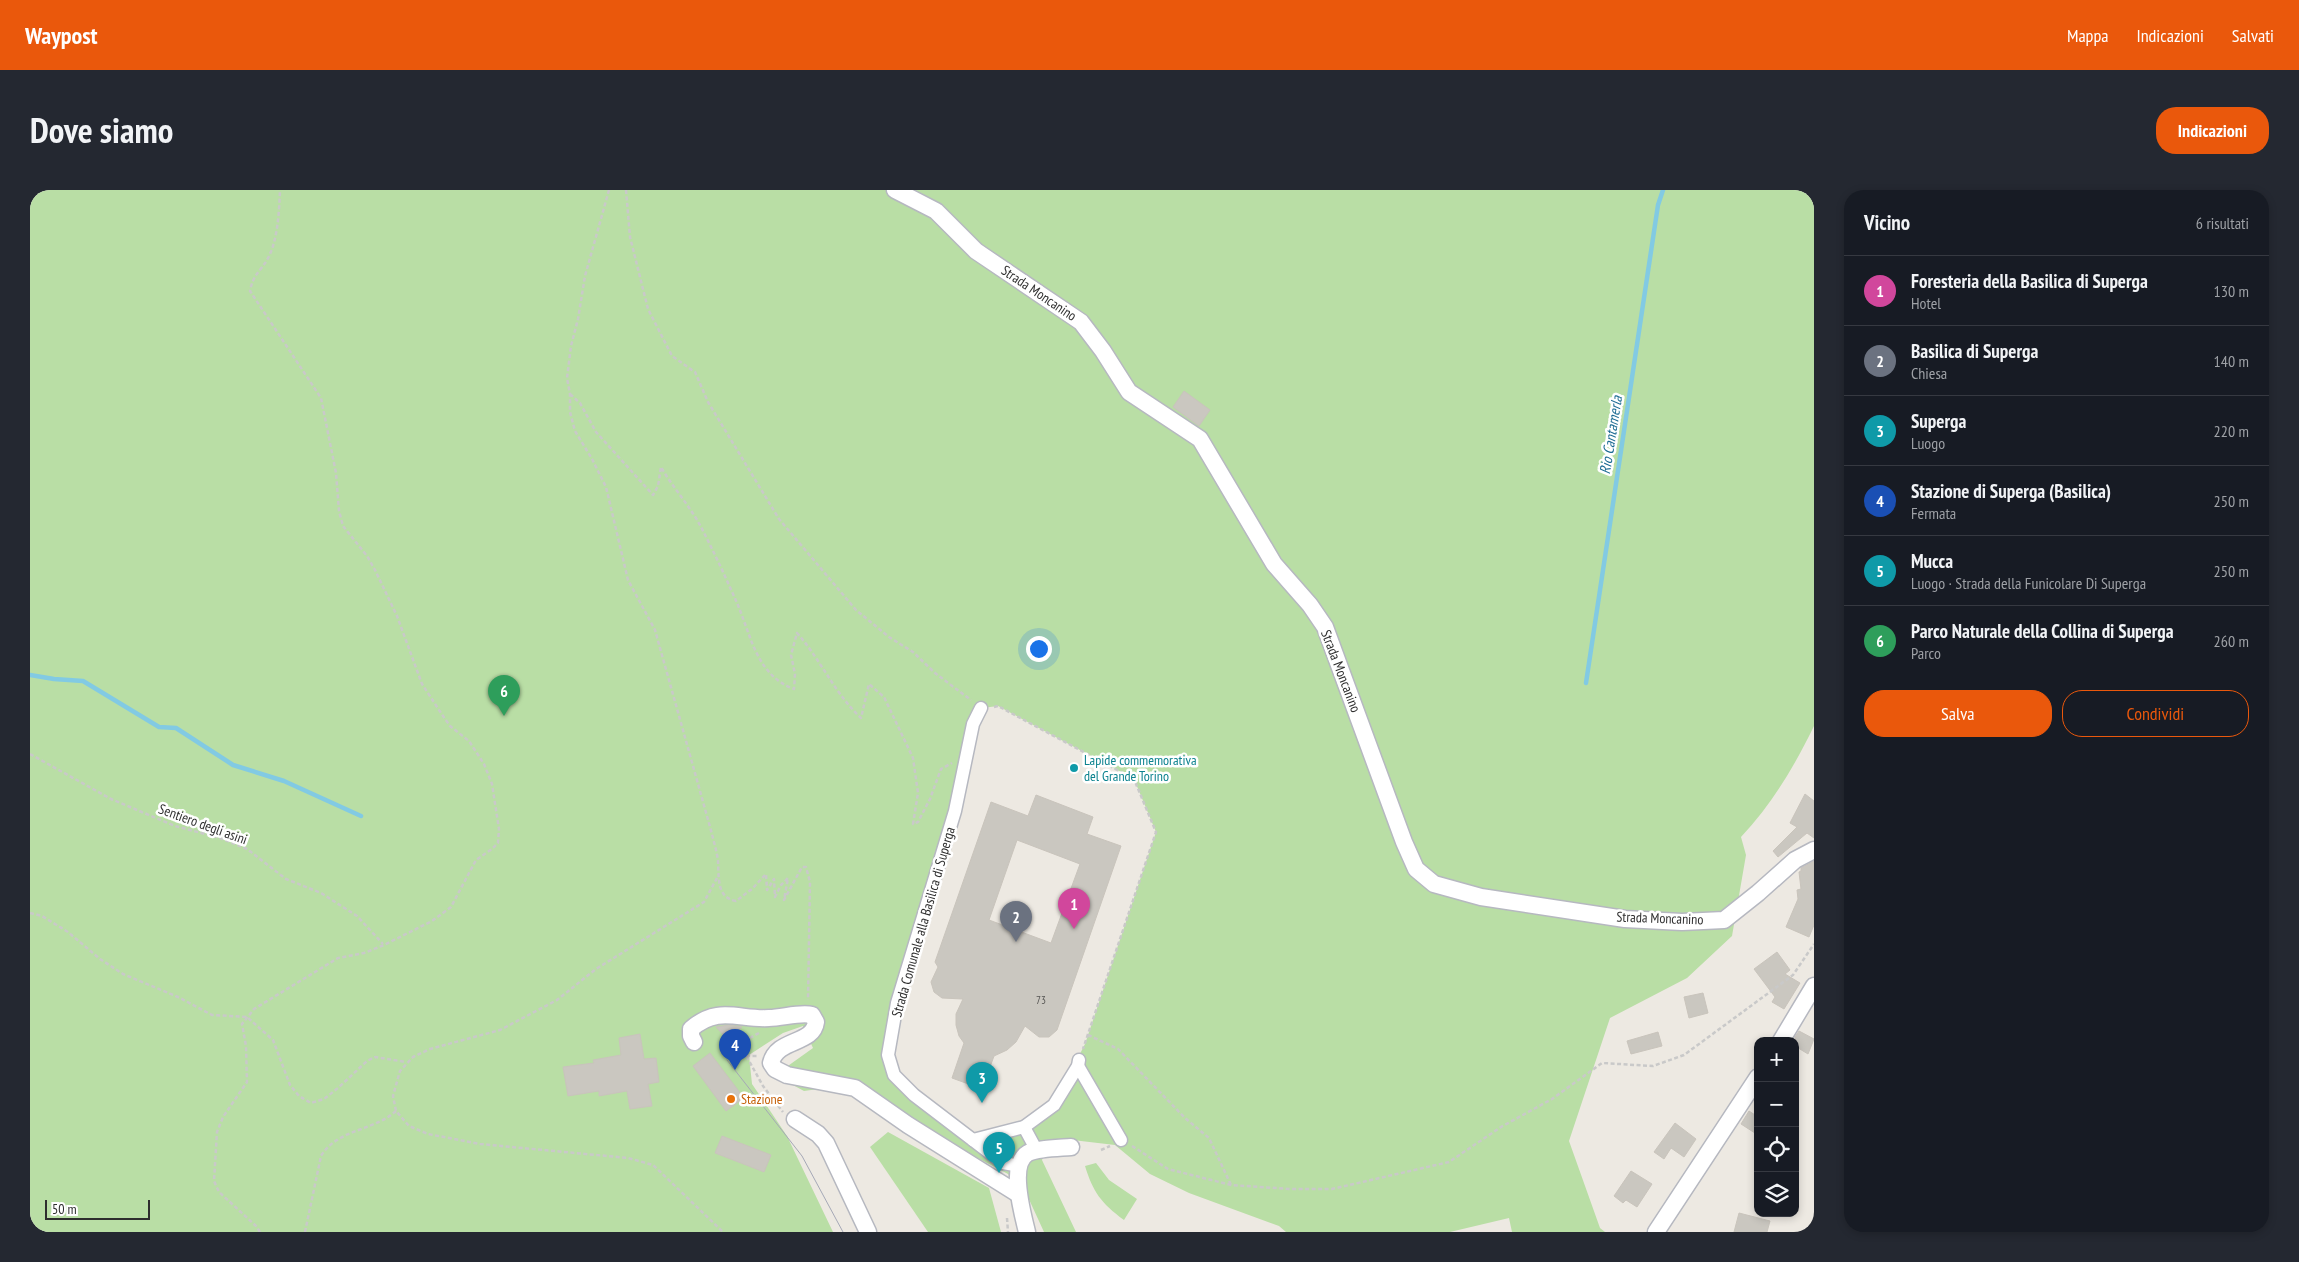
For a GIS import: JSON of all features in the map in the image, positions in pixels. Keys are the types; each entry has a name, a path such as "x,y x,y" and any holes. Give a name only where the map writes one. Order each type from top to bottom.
{"street":[{"name":"Strada Moncanino","path":"895,190 936,211 976,251 1081,322 1103,352 1128,392 1200,439 1274,564 1310,604 1325,627 1404,842 1416,869 1434,884 1481,897 1625,919 1682,922 1724,920 1795,860 1814,850"},
{"name":"Strada Comunale alla Basilica di Superga","path":"982,708 973,724 955,812 897,1003 888,1055 894,1074 914,1095 973,1140 1012,1165"},
{"path":"1783,1037 1814,986"},
{"path":"694,1042 691,1036 691,1029 700,1021 726,1014 758,1018 808,1014 815,1018 815,1027 811,1033 777,1050 771,1064 776,1069 787,1075 855,1088 1018,1194"},
{"path":"973,1140 1024,1127 1054,1105 1078,1063 1121,1140"},
{"path":"1656,1232 1755,1082"},
{"path":"795,1119 818,1134 826,1143 868,1232"},
{"path":"1024,1127 1037,1151"},
{"path":"1027,1232 1012,1165 1029,1153 1071,1147"}],"path":[{"path":"260,1232 256,1226 219,1192 214,1181 217,1132 223,1117 247,1082 246,1046 242,1024 254,1009 338,958 364,953 384,945 432,921 452,907 476,860 498,843 499,829 492,784 484,764 469,741 450,726 422,684 396,616 375,570 367,556 343,526 339,511 336,473 321,398 266,312 250,291 252,279 267,260 272,248 278,221 280,190"},
{"path":"609,190 585,276 578,319 571,346 567,378 570,394 570,412 575,431 606,487 628,580 655,630 712,834 718,861 717,878 720,888 726,897 736,901 752,889 766,874 767,890 774,879 775,897 781,885 788,878 784,900 802,866 806,867 810,882 808,1014"},
{"path":"626,190 630,237 648,309 672,356 695,372 708,402 780,520 856,610 889,637 914,652 935,673 982,708 998,706 1134,779 1156,832 1085,1044"},
{"path":"570,394 580,403 596,432 653,495 658,486 661,467 700,525 738,605 752,648 782,685 794,689 795,674 791,655 797,633 812,650 846,704 861,718 869,684 884,696 913,758 918,793 913,824 918,822 930,799 941,769 950,763 966,760"},
{"name":"Sentiero degli asini","path":"30,754 111,799 175,826 220,838 247,849 286,879 321,893 357,916 384,945"},
{"path":"717,878 704,902 596,969 557,1000 500,1030 430,1048 406,1062 395,1084 393,1096 396,1111 409,1126 428,1134 459,1142 628,1158 653,1165 723,1232"},
{"path":"30,913 42,916 68,932 100,959 122,974 178,997 212,1015 247,1017 273,1040 290,1084 299,1096 311,1103 324,1099 367,1060 375,1057 406,1062"},
{"path":"1101,1150 1121,1140 1168,1168 1231,1185 1290,1190 1332,1189 1448,1162 1501,1127 1552,1099 1602,1063 1653,1066 1684,1055 1793,975 1814,944"},
{"path":"725,1048 753,1026 758,1018"},
{"path":"1088,1035 1118,1049 1185,1118 1208,1138 1231,1185"},
{"path":"746,1056 778,1108 795,1119"},
{"path":"305,1232 321,1156 326,1148 335,1141 387,1118 396,1111"}],"green space":[{"path":"30,190 1814,190 1814,726 1782,784 1763,812 1741,837 1746,855 1732,936 1687,978 1610,1018 1569,1141 1600,1228 1605,1232 1512,1232 1509,1218 1450,1232 1286,1232 1279,1226 1189,1193 1150,1174 1115,1145 1064,1139 1047,1148 1042,1160 1076,1232 1044,1232 1027,1195 1008,1174 840,1086 804,1091 780,1078 785,1068 813,1048 803,1026 783,1033 749,1055 752,1084 787,1136 833,1232 30,1232","holes":["998,706 1134,779 1156,832 1085,1044 1054,1105 1024,1127 973,1140 914,1095 888,1055 982,708"]},
{"path":"888,1132 989,1188 1001,1232 928,1232 870,1147"},
{"path":"1096,1163 1109,1180 1137,1199 1124,1220 1109,1208 1091,1183 1085,1166"}],"building":[{"path":"1184,391 1210,410 1199,426 1173,407"},
{"path":"1805,794 1814,801 1814,838 1807,833 1778,857 1773,851 1797,827 1790,823"},
{"path":"1036,795 1093,817 1087,834 1121,846 1057,1030 1049,1037 1039,1037 1025,1026 1016,1042 1007,1050 994,1056 982,1089 952,1078 964,1043 959,1036 956,1025 956,1014 963,999 942,998 934,992 931,982 938,967 935,962 991,802 1028,816","holes":["1017,840 1080,864 1051,943 989,920"]},
{"path":"1814,861 1814,925 1809,937 1786,927 1798,899 1797,890 1801,889 1799,872 1801,868"},
{"path":"1777,952 1790,970 1785,974 1800,983 1784,1009 1772,1002 1775,997 1754,969"},
{"path":"1703,993 1708,1013 1689,1018 1684,997"},
{"path":"729,1025 742,1027 727,1039 716,1027"},
{"path":"1799,1031 1814,1039 1808,1054 1799,1048 1799,1037 1795,1037"},
{"path":"1658,1032 1662,1046 1631,1054 1627,1041"},
{"path":"640,1034 644,1059 656,1058 659,1082 648,1084 652,1106 630,1109 627,1091 599,1096 599,1091 568,1096 563,1067 594,1063 593,1060 621,1055 619,1038"},
{"path":"710,1053 744,1098 726,1111 693,1066"},
{"path":"1749,1111 1754,1114 1754,1132 1741,1124"},
{"path":"1675,1123 1696,1139 1684,1157 1671,1148 1664,1159 1654,1152"},
{"path":"722,1136 771,1155 764,1172 715,1153"},
{"path":"1631,1171 1652,1184 1637,1207 1626,1200 1623,1203 1614,1196"},
{"path":"1739,1213 1770,1221 1767,1232 1734,1232"}],"waterway":[{"name":"Rio Cantamerla","path":"1586,683 1658,205 1663,190"},
{"path":"30,675 83,681 159,727 176,728 233,765 284,781 361,816"}],"tram line":[{"path":"727,1060 802,1156 843,1232"}],"place":[{"name":"Parco Naturale della Collina di Superga","path":"504,716"},
{"name":"Lapide commemorativa del Grande Torino","path":"1074,768"},
{"name":"Foresteria della Basilica di Superga","path":"1074,929"},
{"name":"Basilica di Superga","path":"1016,942"},
{"name":"Stazione di Superga (Basilica)","path":"735,1070"},
{"name":"Stazione","path":"731,1099"},
{"name":"Superga","path":"982,1103"},
{"name":"Mucca","path":"999,1173"}]}
